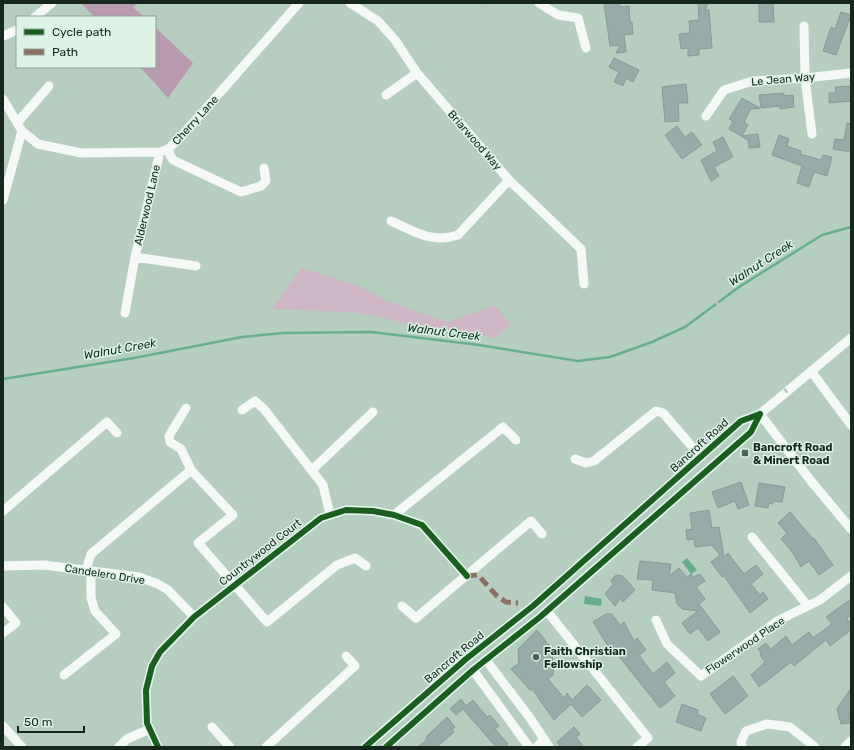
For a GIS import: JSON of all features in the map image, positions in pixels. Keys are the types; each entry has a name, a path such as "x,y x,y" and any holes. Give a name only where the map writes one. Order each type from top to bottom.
{"street":[{"path":"36,16 52,3"},
{"name":"Cherry Lane","path":"3,99 22,131 38,144 81,153 164,151 178,140 299,3"},
{"name":"Briarwood Way","path":"350,3 378,21 395,40 417,73 509,180 581,249 584,284"},
{"path":"539,3 558,15 578,18 586,48"},
{"path":"804,26 805,78 812,134"},
{"path":"3,36 16,30"},
{"path":"386,95 417,73"},
{"name":"Le Jean Way","path":"706,116 724,90 753,80 805,78 851,73"},
{"path":"17,123 49,86"},
{"path":"3,200 22,131"},
{"path":"164,151 174,160 240,192 261,186 266,181 264,168"},
{"name":"Alderwood Lane","path":"125,314 135,257 164,151"},
{"path":"391,220 437,239 458,235 509,180"},
{"path":"135,257 196,266"},
{"name":"Bancroft Road","path":"365,747 466,659 533,606 741,421 760,414 851,338"},
{"path":"811,370 851,425"},
{"path":"242,410 255,401 264,409 323,485 330,515"},
{"path":"186,408 169,436 170,442 181,449 191,470 233,515 198,543 267,622 338,565 355,558 366,566"},
{"path":"575,459 586,463 594,461 656,411 663,413 701,457"},
{"path":"312,470 373,412"},
{"path":"760,414 811,481 851,529"},
{"name":"Bancroft Road","path":"390,746 473,670 547,611 751,432 760,414"},
{"path":"3,511 107,422 117,433"},
{"path":"394,515 503,427 516,440"},
{"path":"64,675 116,634 96,611 91,598 88,570 90,554 191,470"},
{"name":"Countrywood Court","path":"158,747 147,723 146,690 152,666 160,652 194,617 322,518 346,510 373,511 394,515 422,525 467,576"},
{"path":"402,606 416,618 531,521 542,534"},
{"path":"752,536 808,606"},
{"name":"Candelero Drive","path":"3,566 44,565 139,577 158,584 168,590 194,617"},
{"name":"Flowerwood Place","path":"656,620 666,644 701,676 779,620 820,600 851,576"},
{"path":"3,607 16,623 3,633"},
{"path":"547,611 648,738 637,747"},
{"path":"266,747 355,666 346,656"},
{"path":"486,660 530,718 549,747"},
{"path":"473,670 529,747"},
{"path":"742,747 741,742 746,731 767,724 790,727 814,746"},
{"path":"3,726 22,747"},
{"path":"212,727 230,747"},
{"path":"119,747 127,740 150,730"},
{"path":"383,732 390,746"},
{"path":"537,747 544,739"},
{"path":"845,747 851,742"}],"shaded area":[{"path":"81,3 138,3 133,7 143,16 93,16"},
{"path":"156,28 193,63 168,98 141,68 156,68"},
{"path":"301,268 359,286 386,301 448,322 495,305 510,324 496,338 409,324 361,313 272,309"},
{"path":"687,558 697,570 691,574 682,562"},
{"path":"585,596 602,599 601,606 584,604"}],"building":[{"path":"604,3 620,3 620,7 629,6 630,22 632,22 633,34 624,35 626,52 616,53 620,45 610,46"},
{"path":"698,3 708,3 705,10 709,10 712,48 699,49 699,55 688,56 688,48 681,49 679,34 690,33 689,21 699,20"},
{"path":"759,3 773,3 774,22 759,22"},
{"path":"841,12 851,15 836,55 823,51 831,27 835,29"},
{"path":"614,58 639,70 633,82 626,78 623,86 614,82 619,72 609,67"},
{"path":"686,84 688,103 678,103 679,121 665,122 662,87"},
{"path":"851,86 851,101 829,103 829,93 836,93 835,87"},
{"path":"784,93 784,96 793,95 794,107 780,109 780,106 761,108 759,95"},
{"path":"742,98 760,108 751,109 744,122 748,125 742,136 758,134 760,147 749,148 748,140 729,129 733,121 729,119"},
{"path":"847,123 851,124 851,152 833,149 835,139 844,140"},
{"path":"677,126 685,137 692,132 702,145 682,159 665,135"},
{"path":"779,135 789,139 787,146 801,151 800,154 821,160 823,155 832,157 827,176 814,172 809,187 797,183 802,166 772,155"},
{"path":"723,137 733,157 714,167 719,176 711,181 701,160 717,151 713,142"},
{"path":"741,482 749,505 738,509 735,501 718,508 712,492"},
{"path":"759,483 785,487 782,502 773,501 773,504 769,503 768,508 755,506"},
{"path":"709,510 712,528 719,527 724,557 728,553 744,574 756,565 763,574 751,584 760,595 763,592 768,599 750,613 724,576 722,577 711,562 720,555 712,545 695,547 694,539 687,540 686,530 692,529 690,513"},
{"path":"790,512 813,539 814,538 833,565 819,575 809,561 801,567 793,553 781,539 787,533 778,523"},
{"path":"640,561 671,564 669,576 679,568 687,577 691,574 693,577 700,574 705,581 696,587 705,599 699,604 720,632 708,641 698,628 690,634 682,623 698,611 682,609 677,604 675,593 652,590 653,580 637,579"},
{"path":"616,575 623,576 635,590 623,602 620,599 615,606 605,594 613,584 611,580"},
{"path":"851,599 851,612 847,619 851,625 851,630 830,646 826,640 794,666 791,662 759,687 751,675 765,662 758,649 766,643 771,649 786,636 792,645 809,632 813,638 832,624 826,617"},
{"path":"606,614 612,614 620,625 624,622 634,641 637,638 646,650 639,655 653,674 667,662 675,673 664,682 675,696 660,708 610,645 608,646 593,622"},
{"path":"537,630 553,650 553,675 548,679 564,698 567,693 572,700 587,685 601,700 582,717 571,704 554,720 532,689 530,690 511,669 519,663 518,649"},
{"path":"733,676 748,696 725,714 710,694"},
{"path":"851,688 851,709 849,712 851,723 841,724 837,709"},
{"path":"461,699 466,706 473,700 487,717 490,715 499,726 495,729 508,744 504,747 496,747 463,709 456,715 450,709"},
{"path":"682,704 698,710 697,714 706,718 701,731 676,722"},
{"path":"447,717 455,727 452,730 454,732 437,747 418,747 426,740 427,736"},
{"path":"574,727 580,734 576,737 584,747 561,747 557,742"}],"waterway":[{"name":"Walnut Creek","path":"3,379 134,358 242,337 283,333 371,332 479,345 578,361 610,357 652,342 685,327 739,287 822,235 851,227"}],"railway":[{"path":"482,3 851,474"}],"marked path":[{"path":"467,576 478,575 497,596 506,602 518,603"}],"cycle path":[{"path":"365,747 466,659 533,606 741,421 760,414"},
{"path":"386,747 473,670 540,617 751,432 760,414"},
{"path":"158,747 147,723 146,690 152,666 160,652 194,617 321,518 346,510 373,511 394,515 422,525 467,576"}],"place":[{"name":"Bancroft Road & Minert Road","path":"745,453"},
{"name":"Faith Christian Fellowship","path":"536,657"}]}
